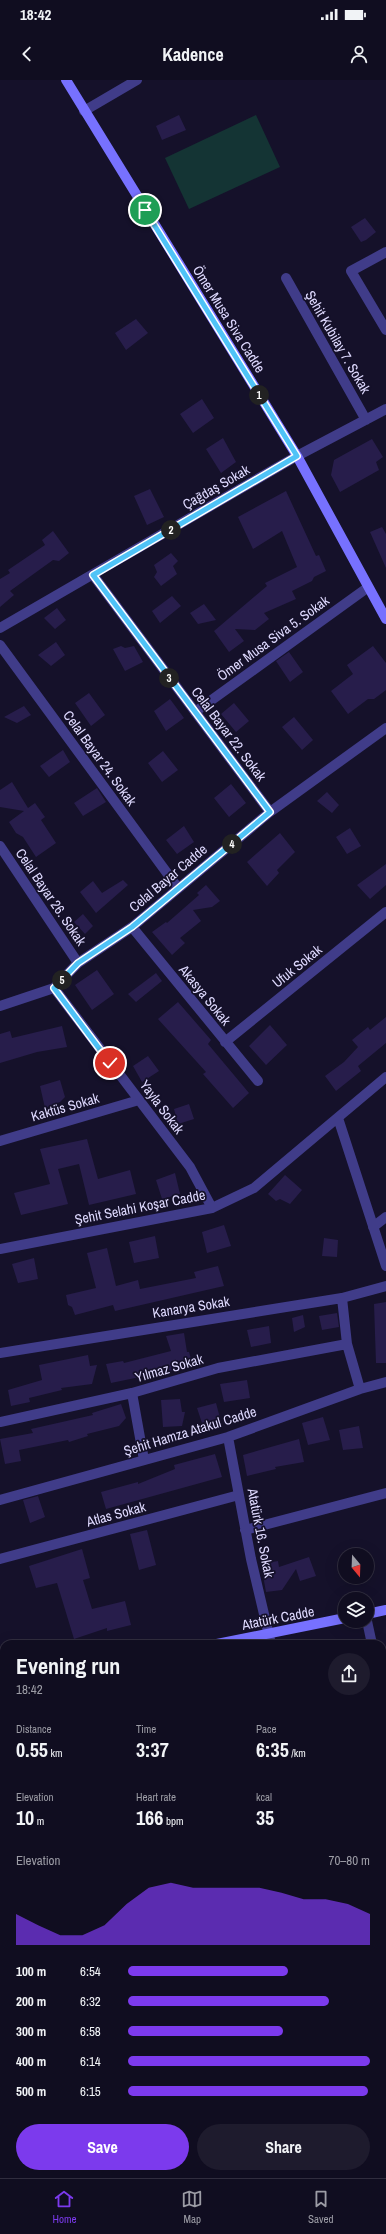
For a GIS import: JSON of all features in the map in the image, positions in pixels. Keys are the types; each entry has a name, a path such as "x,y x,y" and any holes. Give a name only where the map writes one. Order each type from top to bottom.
{"main road":[{"name":"Ömer Musa Siva Cadde","path":"66,80 297,456 367,588 386,619"},
{"path":"374,1613 386,1610"},
{"name":"Atatürk Cadde","path":"238,1640 338,1619"}],"street":[{"path":"84,111 137,80"},
{"path":"386,252 352,271 386,330"},
{"name":"Şehit Kubilay 7. Sokak","path":"286,278 366,420"},
{"name":"Çağdaş Sokak","path":"0,628 297,456 386,409"},
{"name":"Celal Bayar 22. Sokak","path":"93,575 270,812"},
{"name":"Ömer Musa Siva 5. Sokak","path":"195,712 367,588"},
{"name":"Celal Bayar 24. Sokak","path":"0,646 178,888"},
{"name":"Celal Bayar Cadde","path":"0,1006 54,988 78,963 132,927 270,812 386,728"},
{"name":"Celal Bayar 26. Sokak","path":"0,846 78,963"},
{"name":"Ufuk Sokak","path":"224,1042 386,912"},
{"name":"Akasya Sokak","path":"132,927 224,1042 258,1081"},
{"name":"Yayla Sokak","path":"54,988 190,1167 212,1208"},
{"name":"Şehit Selahi Koşar Cadde","path":"0,1249 212,1208 254,1188 386,1077"},
{"name":"Kaktüs Sokak","path":"0,1141 139,1100"},
{"path":"338,1118 386,1266"},
{"path":"373,1227 386,1217"},
{"name":"Kanarya Sokak","path":"0,1352 342,1298 386,1286"},
{"path":"342,1298 347,1344 360,1389"},
{"name":"Yılmaz Sokak","path":"0,1422 132,1393 218,1368 347,1344"},
{"name":"Şehit Hamza Atakul Cadde","path":"0,1500 228,1437 360,1389 386,1382"},
{"path":"132,1393 144,1460"},
{"name":"Atatürk 16. Sokak","path":"228,1437 245,1530 271,1640"},
{"path":"245,1530 386,1494"},
{"name":"Atlas Sokak","path":"0,1559 239,1495"},
{"path":"369,1628 371,1640"}],"green space":[{"path":"256,115 280,167 189,209 165,158"}],"building":[{"path":"179,115 186,130 162,140 156,126"},
{"path":"365,218 376,232 361,242 351,227"},
{"path":"136,319 148,333 126,350 115,333"},
{"path":"202,399 214,418 193,433 180,414"},
{"path":"223,438 236,462 221,473 206,449"},
{"path":"372,439 383,457 376,462 379,470 340,492 331,475 334,460"},
{"path":"150,489 164,517 147,525 134,496"},
{"path":"286,491 316,556 319,555 326,571 314,577 312,581 292,591 296,599 264,613 269,619 255,630 235,629 244,641 229,652 214,631 267,586 265,583 297,567 282,531 253,549 238,517"},
{"path":"382,527 386,534 386,568 370,532"},
{"path":"53,531 69,553 59,561 53,560 10,591 14,595 0,607 0,579 10,573 8,570 45,545 42,540"},
{"path":"171,553 178,561 173,566 177,574 161,586 154,577 157,572 154,565"},
{"path":"172,596 181,606 160,623 152,611"},
{"path":"204,604 216,620 198,624 190,613"},
{"path":"57,608 66,620 55,629 44,618"},
{"path":"56,642 65,655 51,666 38,655"},
{"path":"121,646 125,648 134,646 143,662 125,671 113,649"},
{"path":"373,646 386,663 386,690 374,699 368,699 348,714 331,691 353,674 347,665"},
{"path":"289,652 303,672 290,682 276,661"},
{"path":"89,693 105,715 91,726 75,703"},
{"path":"170,699 184,718 166,731 154,711"},
{"path":"234,703 249,721 236,732 221,714"},
{"path":"24,706 31,715 17,723 4,717"},
{"path":"294,717 313,740 302,750 282,727"},
{"path":"63,750 70,762 49,777 40,766"},
{"path":"163,751 178,770 162,782 148,763"},
{"path":"12,782 28,808 35,803 45,817 41,820 56,843 36,857 23,837 16,833 9,822 24,811 0,807 0,790"},
{"path":"231,784 246,803 229,817 214,798"},
{"path":"97,788 106,802 83,816 74,803"},
{"path":"327,792 339,805 332,813 317,801"},
{"path":"184,826 194,842 177,854 166,840"},
{"path":"350,828 361,846 347,854 336,837"},
{"path":"280,833 295,852 277,870 279,873 267,886 247,862"},
{"path":"386,864 386,885 370,899 357,885"},
{"path":"123,880 128,885 96,913 80,892 93,881 102,893"},
{"path":"206,885 220,901 212,907 193,910 201,921 180,938 185,943 172,955 152,932 166,922 167,923 199,895 197,893"},
{"path":"83,914 93,926 85,934 74,922"},
{"path":"97,970 114,994 92,1010 75,985"},
{"path":"156,973 162,981 136,1002 128,994"},
{"path":"178,1002 211,1040 208,1044 249,1093 233,1108 203,1074 206,1072 158,1019"},
{"path":"386,1017 386,1043 358,1066 361,1071 336,1091 325,1076 344,1062 358,1047 352,1040 368,1027 370,1030"},
{"path":"270,1025 287,1045 266,1065 249,1046"},
{"path":"62,1026 67,1047 37,1052 0,1063 0,1034 10,1031 12,1038"},
{"path":"148,1056 159,1071 142,1082 133,1066"},
{"path":"60,1080 65,1097 60,1102 45,1108 40,1086"},
{"path":"189,1104 194,1119 178,1124 174,1109"},
{"path":"87,1139 98,1179 130,1170 136,1194 89,1205 79,1164 58,1169 68,1204 21,1215 14,1193 50,1184 40,1149"},
{"path":"175,1173 180,1194 162,1199 156,1180"},
{"path":"285,1175 302,1190 290,1204 280,1199 276,1201 268,1194"},
{"path":"224,1225 231,1246 207,1253 202,1232"},
{"path":"155,1236 159,1258 134,1263 129,1242"},
{"path":"324,1238 338,1240 337,1257 322,1256"},
{"path":"107,1248 116,1286 138,1280 140,1289 196,1278 194,1272 218,1266 224,1286 115,1311 113,1305 75,1315 72,1307 68,1305 66,1295 96,1288 87,1253"},
{"path":"34,1258 38,1279 18,1283 12,1264"},
{"path":"386,1302 386,1363 376,1363 374,1304"},
{"path":"337,1313 339,1327 322,1330 319,1316"},
{"path":"303,1315 305,1327 294,1332 292,1318"},
{"path":"269,1326 271,1343 251,1347 247,1330"},
{"path":"184,1333 187,1352 189,1352 193,1366 111,1383 106,1364 123,1361 124,1363 171,1351 166,1336"},
{"path":"88,1355 90,1366 97,1365 92,1384 61,1388 62,1390 29,1398 30,1402 11,1406 8,1390 42,1380 39,1365"},
{"path":"247,1380 250,1398 224,1402 220,1384"},
{"path":"180,1399 182,1412 185,1412 182,1426 163,1427 161,1400"},
{"path":"216,1403 220,1418 202,1423 197,1408"},
{"path":"121,1404 126,1418 119,1426 87,1434 88,1436 69,1442 68,1440 19,1450 21,1461 5,1464 0,1439 33,1433 31,1429 93,1415 92,1413"},
{"path":"323,1417 330,1440 308,1445 302,1423"},
{"path":"359,1426 363,1448 343,1450 339,1430"},
{"path":"299,1439 304,1462 275,1467 276,1469 247,1476 243,1455"},
{"path":"215,1454 222,1477 106,1509 101,1492 138,1482 138,1484 175,1469 174,1465"},
{"path":"38,1496 45,1517 30,1523 23,1500"},
{"path":"147,1530 156,1565 139,1570 130,1534"},
{"path":"82,1549 90,1578 83,1580 92,1609 125,1601 131,1625 107,1631 107,1628 74,1639 57,1583 36,1588 29,1566"},
{"path":"309,1557 316,1576 300,1581 296,1569 282,1590 266,1592 261,1564 278,1561 279,1567"}],"route":[{"path":"110,1063 54,988 78,963 132,927 270,812 93,575 297,456 145,210"}]}
